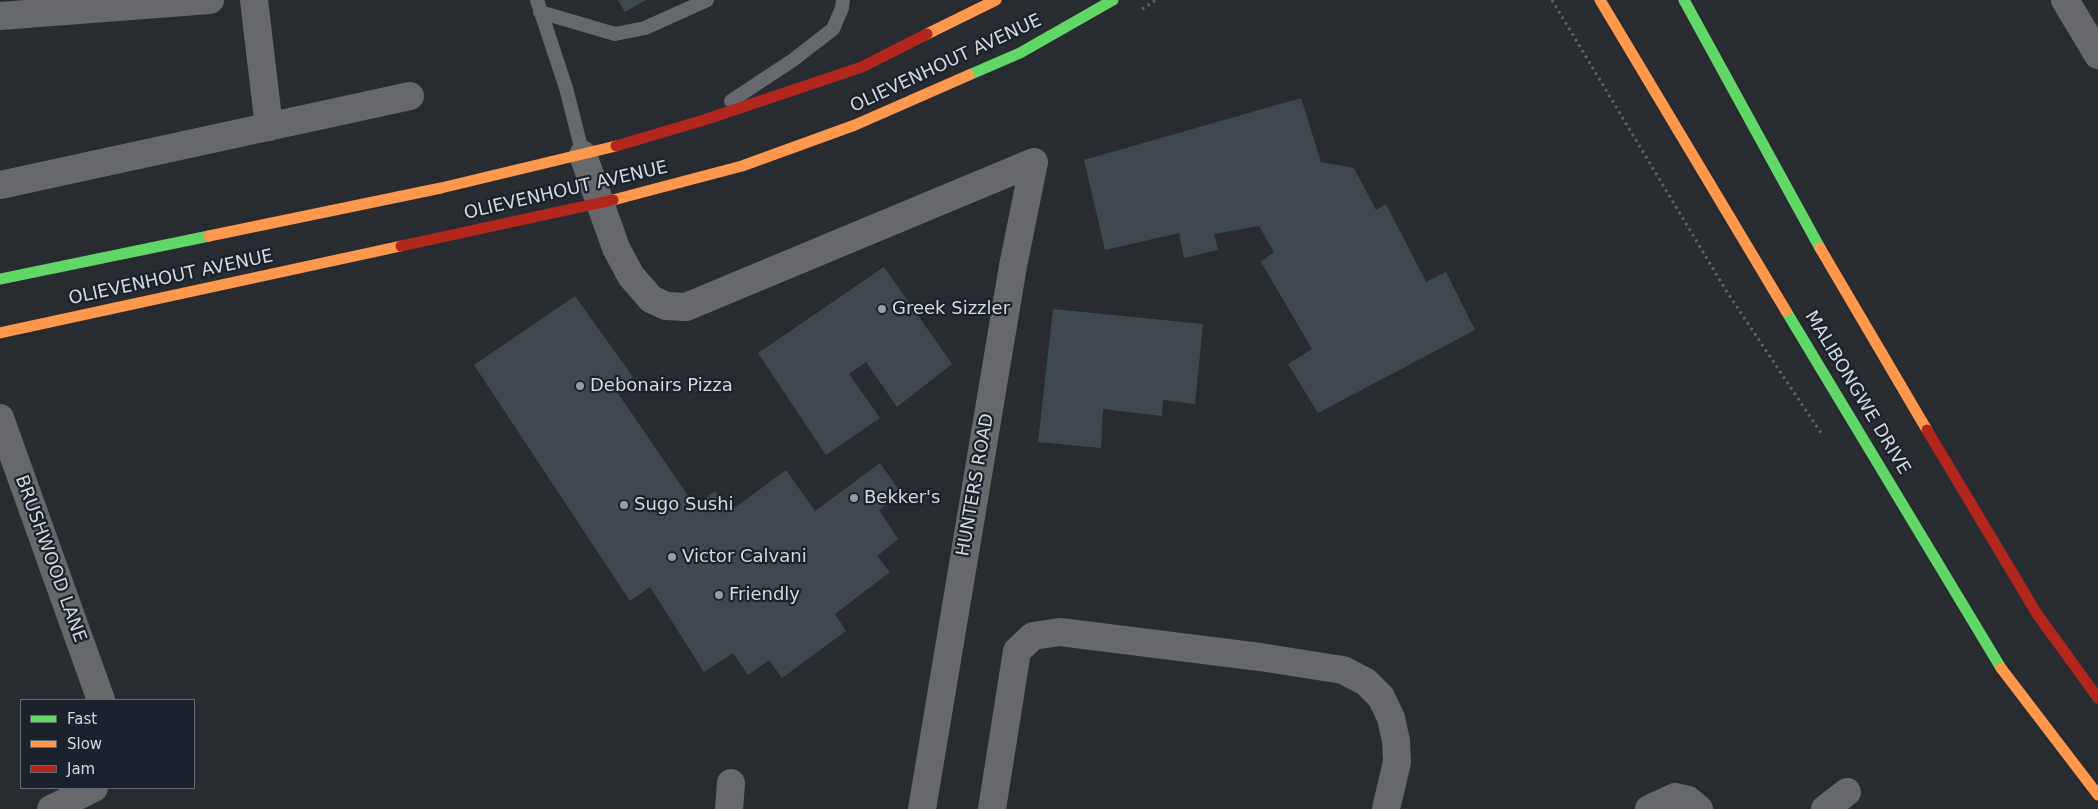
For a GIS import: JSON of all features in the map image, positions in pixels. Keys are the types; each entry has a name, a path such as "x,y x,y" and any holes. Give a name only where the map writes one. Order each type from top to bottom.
{"street":[{"path":"0,16 210,0"},
{"path":"254,0 269,127"},
{"name":"OLIEVENHOUT AVENUE","path":"0,279 441,188 584,155 704,120 862,66 996,0"},
{"name":"OLIEVENHOUT AVENUE","path":"0,333 600,203 742,166 855,125 1020,53 1113,0"},
{"name":"MALIBONGWE DRIVE","path":"1600,0 1994,658 2098,795"},
{"path":"1684,0 1838,281 2037,614 2098,698"},
{"path":"2065,0 2098,55"},
{"path":"0,185 410,96"},
{"path":"584,155 600,203"},
{"name":"HUNTERS ROAD","path":"600,203 616,248 631,276 651,299 666,306 686,307 1034,162 1013,266 922,809"},
{"name":"BRUSHWOOD LANE","path":"0,418 102,699"},
{"path":"992,809 1018,651 1033,636 1060,632 1334,668 1343,670 1366,682 1381,697 1391,718 1396,741 1397,762 1386,809"},
{"path":"51,809 92,789"},
{"path":"1825,809 1847,792"},
{"path":"1649,809 1675,797 1688,800 1699,809"}],"lane":[{"path":"538,6 615,34 645,28 706,0"},
{"path":"704,120 793,60 833,29 842,8 843,0"},
{"path":"538,6 566,88 584,155"}],"building":[{"path":"618,0 646,0 625,12"},
{"path":"1301,98 1321,162 1354,168 1376,210 1386,204 1426,282 1446,272 1475,330 1318,413 1288,364 1312,349 1261,262 1274,252 1259,226 1214,234 1218,250 1184,258 1179,233 1105,250 1084,160"},
{"path":"884,267 952,364 897,407 866,362 849,374 880,418 826,455 758,353"},
{"path":"575,296 633,377 617,392 695,506 715,491 729,512 786,470 815,511 880,463 901,493 879,510 898,539 877,556 890,572 835,614 846,631 782,678 769,660 748,675 733,653 704,672 650,587 630,601 474,365"},
{"path":"1053,309 1203,324 1195,404 1163,400 1162,416 1103,409 1101,448 1038,442"}],"traffic: fast":[{"path":"969,75 1020,53 1113,0"},
{"path":"1684,0 1820,248"},
{"path":"0,279 209,236"},
{"path":"1786,311 2001,668"}],"traffic: slow":[{"path":"927,34 996,0"},
{"path":"1600,0 1786,311"},
{"path":"613,200 742,166 855,125 969,75"},
{"path":"209,236 441,188 616,146"},
{"path":"0,333 401,246"},
{"path":"1820,248 1927,430"},
{"path":"2001,668 2098,795"}],"traffic: jam":[{"path":"616,146 704,120 862,67 927,34"},
{"path":"401,246 613,200"},
{"path":"1927,430 2037,614 2098,698"}],"place":[{"name":"Greek Sizzler","path":"882,309"},
{"name":"Debonairs Pizza","path":"580,386"},
{"name":"Bekker's","path":"854,498"},
{"name":"Sugo Sushi","path":"624,505"},
{"name":"Victor Calvani","path":"672,557"},
{"name":"Friendly","path":"719,595"}]}
